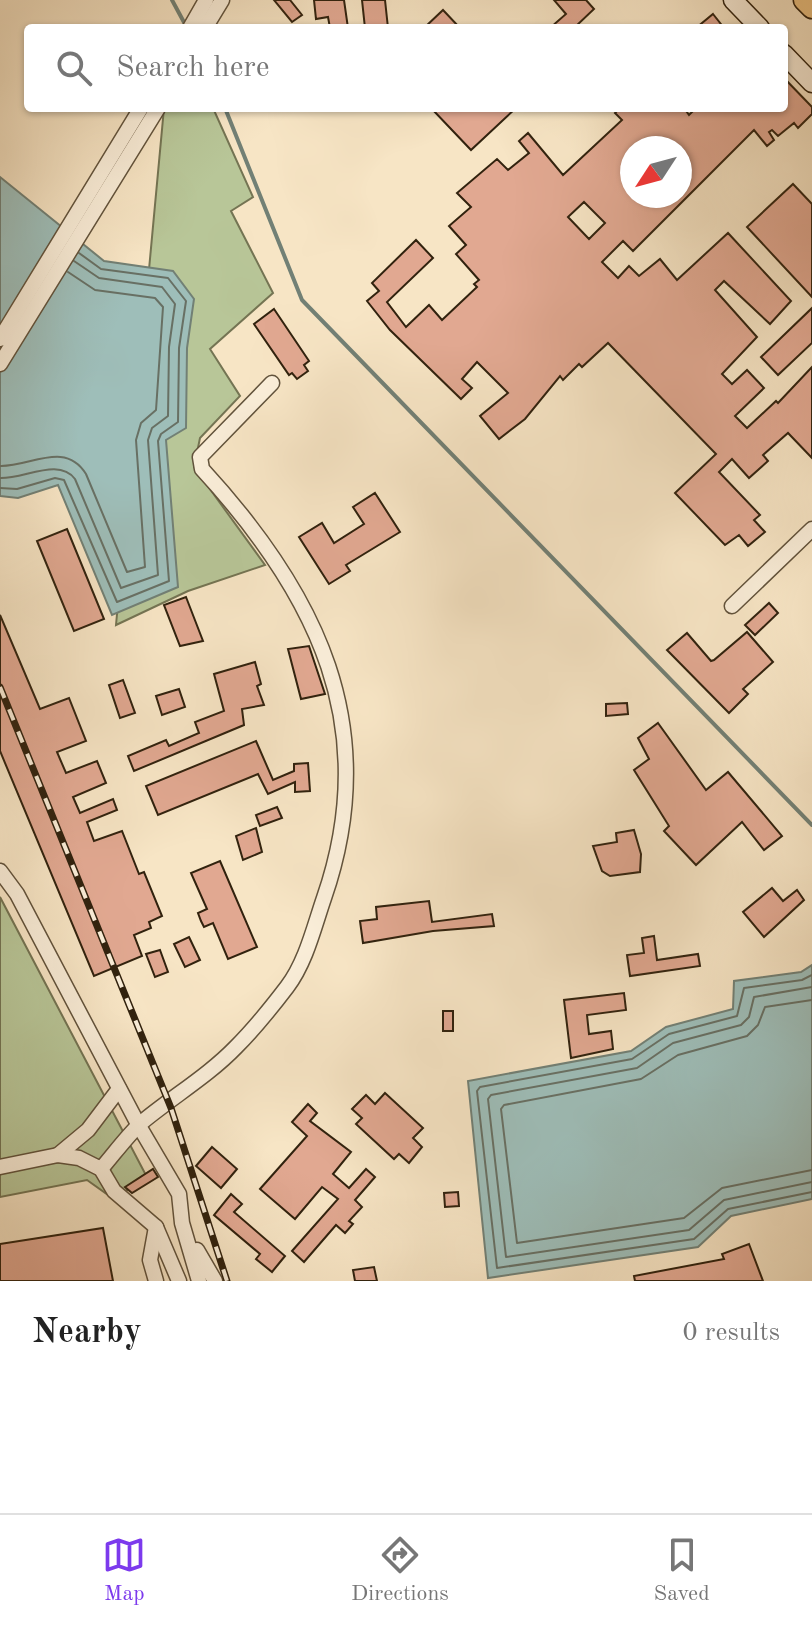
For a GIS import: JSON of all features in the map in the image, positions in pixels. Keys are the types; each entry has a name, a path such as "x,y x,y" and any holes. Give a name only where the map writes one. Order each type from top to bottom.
{"main road":[{"path":"804,0 812,8"}],"street":[{"path":"733,0 756,24"},
{"path":"194,24 215,2"},
{"path":"207,24 215,2"},
{"path":"788,58 812,83"},
{"path":"0,364 139,112"},
{"path":"0,339 93,198 155,112"},
{"path":"101,1169 139,1126 235,1048 290,984 325,896 343,827 346,783 343,727 327,661 312,618 261,537 202,469 200,457 272,383"},
{"path":"732,606 812,529"},
{"path":"0,871 17,894 119,1089 179,1194 182,1223 199,1281"},
{"path":"58,1155 88,1130 119,1089"},
{"path":"0,1167 58,1155 79,1158 101,1169 114,1191 156,1227 179,1281"},
{"path":"182,1223 215,1281"},
{"path":"156,1227 150,1260 156,1281"}],"green space":[{"path":"164,112 215,112 253,197 231,211 273,293 210,349 240,396 200,438 194,467 265,565 188,591 116,625"},
{"path":"0,897 149,1181 111,1197 87,1180 0,1197"}],"water":[{"path":"0,177 104,261 173,271 194,299 187,348 186,428 166,440 178,587 112,615 58,485 18,498 0,496"},
{"path":"812,965 812,1199 731,1216 698,1247 488,1278 468,1081 631,1051 666,1027 733,1009 734,981 801,972"}],"building":[{"path":"274,0 290,0 302,15 292,22"},
{"path":"314,0 344,0 347,24 329,24 328,17 316,19"},
{"path":"362,0 385,0 388,24 365,24"},
{"path":"554,0 586,0 594,9 578,24 555,24 566,14"},
{"path":"443,10 456,24 428,24"},
{"path":"713,14 721,24 701,24"},
{"path":"788,82 812,107 812,114 798,128 794,123 778,136 772,130 769,132 774,140 767,146 754,130 692,192 692,136 620,136 620,208 676,208 633,251 623,241 602,262 618,278 629,266 639,276 660,259 677,280 728,233 791,301 770,324 724,281 715,290 757,337 722,374 732,384 747,370 764,388 735,416 747,428 776,401 778,403 812,367 812,458 788,433 763,455 768,461 749,478 732,459 719,472 760,515 754,520 765,532 748,546 739,535 725,545 675,493 716,454 608,343 582,367 579,364 563,380 560,376 525,419 499,439 480,416 508,393 477,362 462,379 472,388 461,399 390,330 367,301 379,291 372,283 416,240 433,258 387,302 406,327 429,305 442,320 477,287 474,284 479,280 456,254 466,245 449,226 471,207 457,193 497,159 508,170 529,153 519,141 528,133 563,175 622,120 616,112 687,112 689,115 692,112 788,112","holes":["584,202 605,223 589,239 568,217"]},
{"path":"435,112 512,112 471,150"},
{"path":"793,184 812,204 812,297 747,227"},
{"path":"812,308 812,343 778,375 761,357"},
{"path":"274,309 309,361 304,365 308,371 297,379 292,373 289,375 254,324"},
{"path":"375,493 400,532 346,565 350,571 329,584 299,537 322,523 334,543 364,524 353,507"},
{"path":"67,529 104,619 74,631 37,541"},
{"path":"186,597 203,641 180,646 164,605"},
{"path":"769,603 778,613 755,635 745,625"},
{"path":"0,615 40,709 69,698 86,741 57,752 66,773 97,761 106,783 73,797 80,813 113,799 117,810 87,822 94,841 122,831 139,874 144,872 162,916 149,922 151,928 134,935 142,956 94,976 0,751"},
{"path":"747,632 773,662 743,689 748,694 729,713 667,650 687,633 711,661"},
{"path":"309,646 325,694 301,699 288,649"},
{"path":"255,662 261,684 257,686 264,705 242,709 244,725 134,771 128,756 166,740 169,746 199,733 195,722 224,711 214,674"},
{"path":"123,680 135,713 120,718 109,685"},
{"path":"179,689 185,707 162,715 156,696"},
{"path":"627,703 628,714 606,716 606,704"},
{"path":"658,723 706,790 728,772 782,836 764,850 742,822 696,865 664,831 669,826 634,770 649,759 638,738"},
{"path":"256,741 273,780 294,771 294,764 308,763 310,791 295,792 295,782 268,794 258,774 158,815 146,786"},
{"path":"277,807 282,818 260,826 256,815"},
{"path":"256,828 262,852 243,860 236,836"},
{"path":"634,830 641,854 640,872 610,876 602,871 593,846 617,842 616,833"},
{"path":"220,861 257,947 228,959 213,923 204,927 201,921 198,913 207,909 191,873"},
{"path":"772,888 783,901 797,890 804,900 764,937 743,912"},
{"path":"429,901 432,922 492,914 494,926 433,931 363,943 360,921 377,919 376,907"},
{"path":"654,936 657,960 698,954 700,966 630,976 627,955 644,953 642,938"},
{"path":"189,937 200,960 185,967 174,944"},
{"path":"160,950 168,972 155,977 146,954"},
{"path":"624,993 626,1010 587,1015 589,1034 611,1031 613,1049 571,1058 564,1000"},
{"path":"443,1011 453,1011 453,1031 443,1031"},
{"path":"385,1093 423,1128 413,1138 422,1147 409,1163 399,1154 394,1159 356,1124 362,1118 352,1109 366,1095 375,1104"},
{"path":"308,1104 317,1113 310,1121 351,1152 333,1174 349,1188 366,1169 375,1177 355,1200 362,1207 349,1221 353,1224 345,1233 336,1225 304,1262 292,1251 338,1199 322,1187 295,1219 260,1189 307,1136 292,1122"},
{"path":"212,1147 237,1169 221,1188 196,1166"},
{"path":"153,1169 158,1177 132,1193 125,1187"},
{"path":"458,1192 459,1206 445,1207 444,1193"},
{"path":"231,1194 242,1204 234,1212 285,1256 272,1272 256,1259 260,1254 214,1215"},
{"path":"103,1228 113,1281 0,1281 0,1244"},
{"path":"749,1244 763,1281 635,1281 634,1276 724,1259 722,1254"},
{"path":"374,1267 377,1281 355,1281 353,1270"}],"waterway":[{"path":"172,0 185,24"},
{"path":"227,112 302,300 812,825"}],"railway":[{"path":"0,687 171,1108 227,1281"}]}
